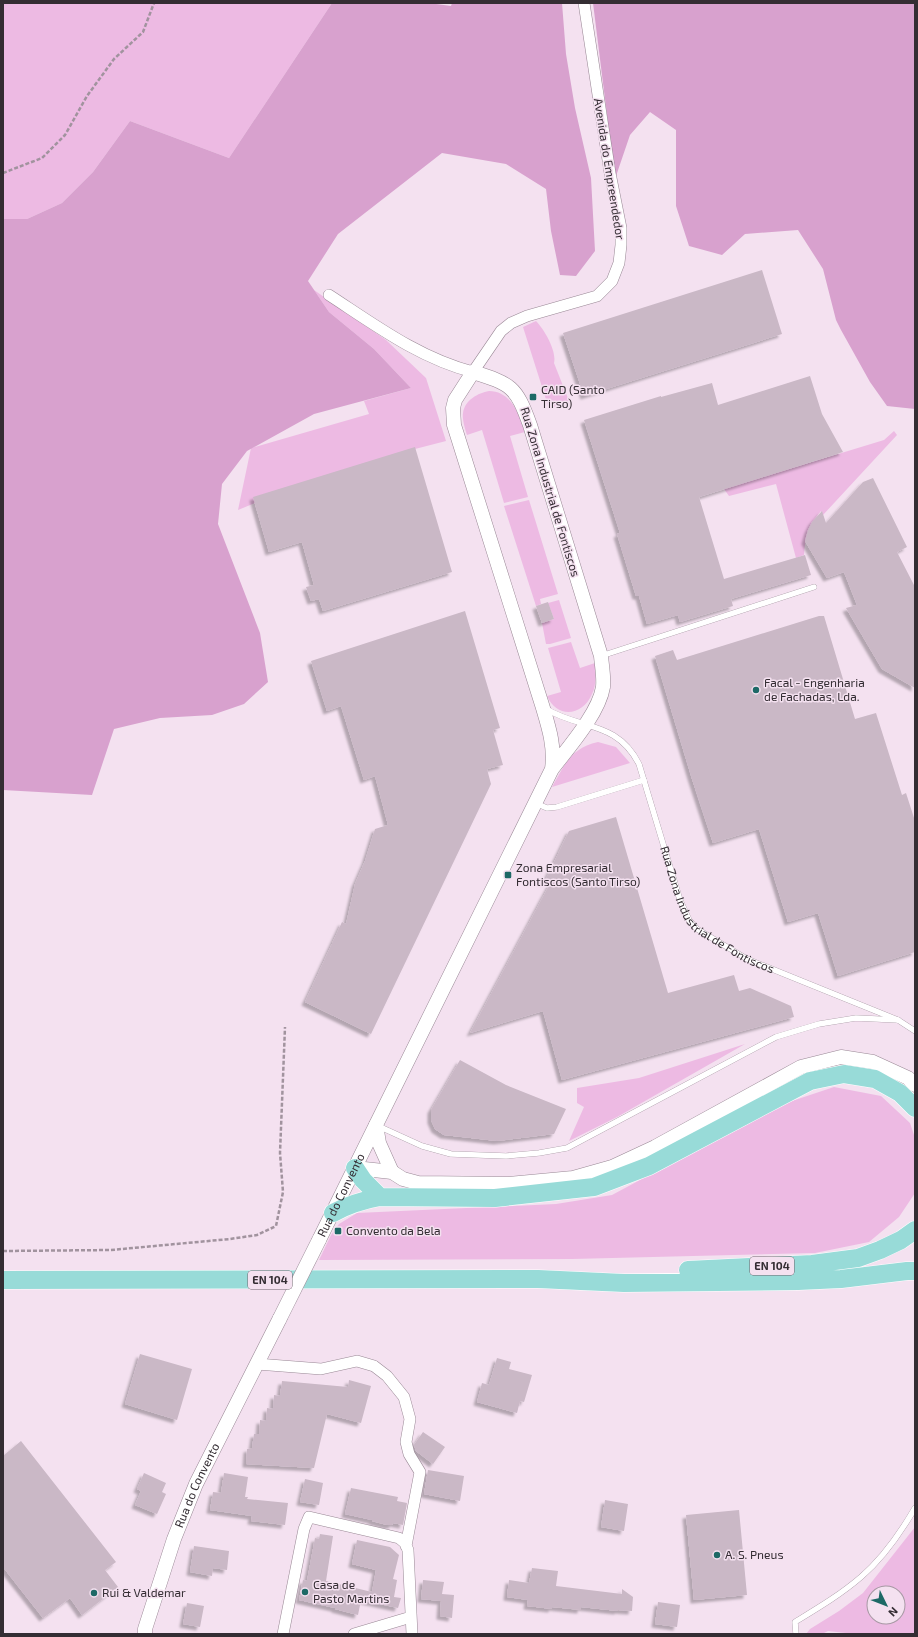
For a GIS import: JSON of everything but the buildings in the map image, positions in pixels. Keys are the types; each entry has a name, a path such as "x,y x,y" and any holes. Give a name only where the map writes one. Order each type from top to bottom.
{"main road":[{"path":"333,1213 346,1206 367,1199 380,1197 495,1198 594,1187 649,1166 810,1081 844,1074 875,1079 900,1093 915,1108"},
{"path":"355,1168 363,1180 380,1197"},
{"name":"EN 104","path":"538,1279 812,1264 837,1261 858,1258 880,1250 901,1240 915,1230"},
{"name":"EN 104","path":"3,1280 538,1279 624,1282 798,1281 841,1280 915,1271"}],"street":[{"name":"Avenida do Empreendedor","path":"472,372 501,331 527,316 597,296 612,281 619,263 621,228 610,173 584,3"},
{"path":"329,295 392,336 432,359 472,372 455,400 453,408 454,425 543,708 554,757 552,769"},
{"name":"Rua Zona Industrial de Fontiscos","path":"472,372 495,379 509,387 517,394 522,403 601,656 603,687 600,698 586,723 552,769"},
{"name":"Rua do Convento","path":"144,1632 174,1539 196,1484 333,1213 552,769"},
{"path":"355,1168 392,1172 403,1179 418,1183 508,1184 574,1178 612,1167 655,1147 802,1067 841,1058 873,1062 908,1078 915,1085"},
{"path":"376,1125 379,1143 392,1172"},
{"path":"256,1364 321,1369 356,1361 374,1366 387,1376 404,1397 410,1420 406,1442 409,1454 420,1472 406,1546"},
{"path":"283,1634 304,1529 309,1517 400,1538 408,1550 412,1634"},
{"path":"354,1634 411,1617"}],"lane":[{"path":"601,656 814,587"},
{"name":"Rua Zona Industrial de Fontiscos","path":"543,708 564,718 586,723 604,730 620,740 632,751 639,764 680,900 690,920 697,929 747,959 898,1020 915,1031"},
{"path":"535,803 547,808 557,808 644,780"},
{"path":"376,1125 422,1146 451,1154 506,1156 539,1153 567,1148 776,1037 819,1024 856,1018 898,1020"},
{"path":"796,1634 795,1622 836,1596 862,1577 880,1558 915,1508"}],"path":[{"path":"3,173 42,158 64,135 87,96 114,59 143,32 154,3"},
{"path":"3,1251 111,1250 230,1239 257,1235 276,1226 283,1192 280,1153 285,1027"}],"shaded area":[{"path":"3,3 332,3 229,158 130,121 93,172 62,203 27,219 3,219"},
{"path":"332,3 429,3 451,6 452,3 562,3 566,54 575,108 591,178 595,251 576,276 560,275 551,231 546,189 506,164 442,153 338,234 308,281 329,312 374,349 411,388 314,414 247,451 222,484 218,524 260,633 268,682 244,704 212,715 160,718 114,729 92,795 3,790 3,219 27,219 62,203 93,172 130,121 229,158"},
{"path":"593,3 915,3 915,409 887,406 870,382 836,320 823,269 798,230 745,234 722,255 689,246 676,206 676,130 650,112 630,135 615,179"},
{"path":"314,290 386,340 426,378 446,441 415,449 238,510 251,448 369,414 364,401 411,388 374,349 329,312"},
{"path":"536,321 543,329 552,347 554,352 554,363 569,401 549,409 523,327"},
{"path":"489,391 497,392 508,399 517,411 525,432 510,436 528,497 504,503 482,430 467,435 463,421 464,408 466,404 476,395"},
{"path":"894,431 897,435 823,515 821,511 813,521 805,542 804,555 796,558 776,484 729,496 724,489 884,440"},
{"path":"529,500 558,594 540,599 541,604 536,606 504,506"},
{"path":"559,600 571,638 546,644 542,623 554,619 548,603"},
{"path":"571,642 580,668 595,663 595,687 588,701 583,707 570,712 557,708 551,703 547,696 561,692 548,648"},
{"path":"598,742 616,747 630,763 552,787 565,764 575,753 581,748"},
{"path":"745,1044 617,1117 569,1141 584,1107 577,1103 577,1088 639,1078"},
{"path":"834,1087 881,1096 910,1123 915,1138 915,1193 899,1217 869,1242 815,1253 572,1259 319,1260 331,1235 339,1224 357,1213 556,1204 612,1195 780,1105"},
{"path":"915,1527 915,1634 855,1634 828,1631 822,1634 806,1634 810,1629 839,1611 866,1589 866,1625 906,1625 906,1585 869,1585"}],"place":[{"name":"CAID (Santo Tirso)","path":"533,397"},
{"name":"Facal - Engenharia de Fachadas, Lda.","path":"756,690"},
{"name":"Zona Empresarial Fontiscos (Santo Tirso)","path":"508,875"},
{"name":"Convento da Bela","path":"338,1231"},
{"name":"A. S. Pneus","path":"717,1555"},
{"name":"Casa de Pasto Martins","path":"305,1592"},
{"name":"Rui & Valdemar","path":"94,1593"}]}
